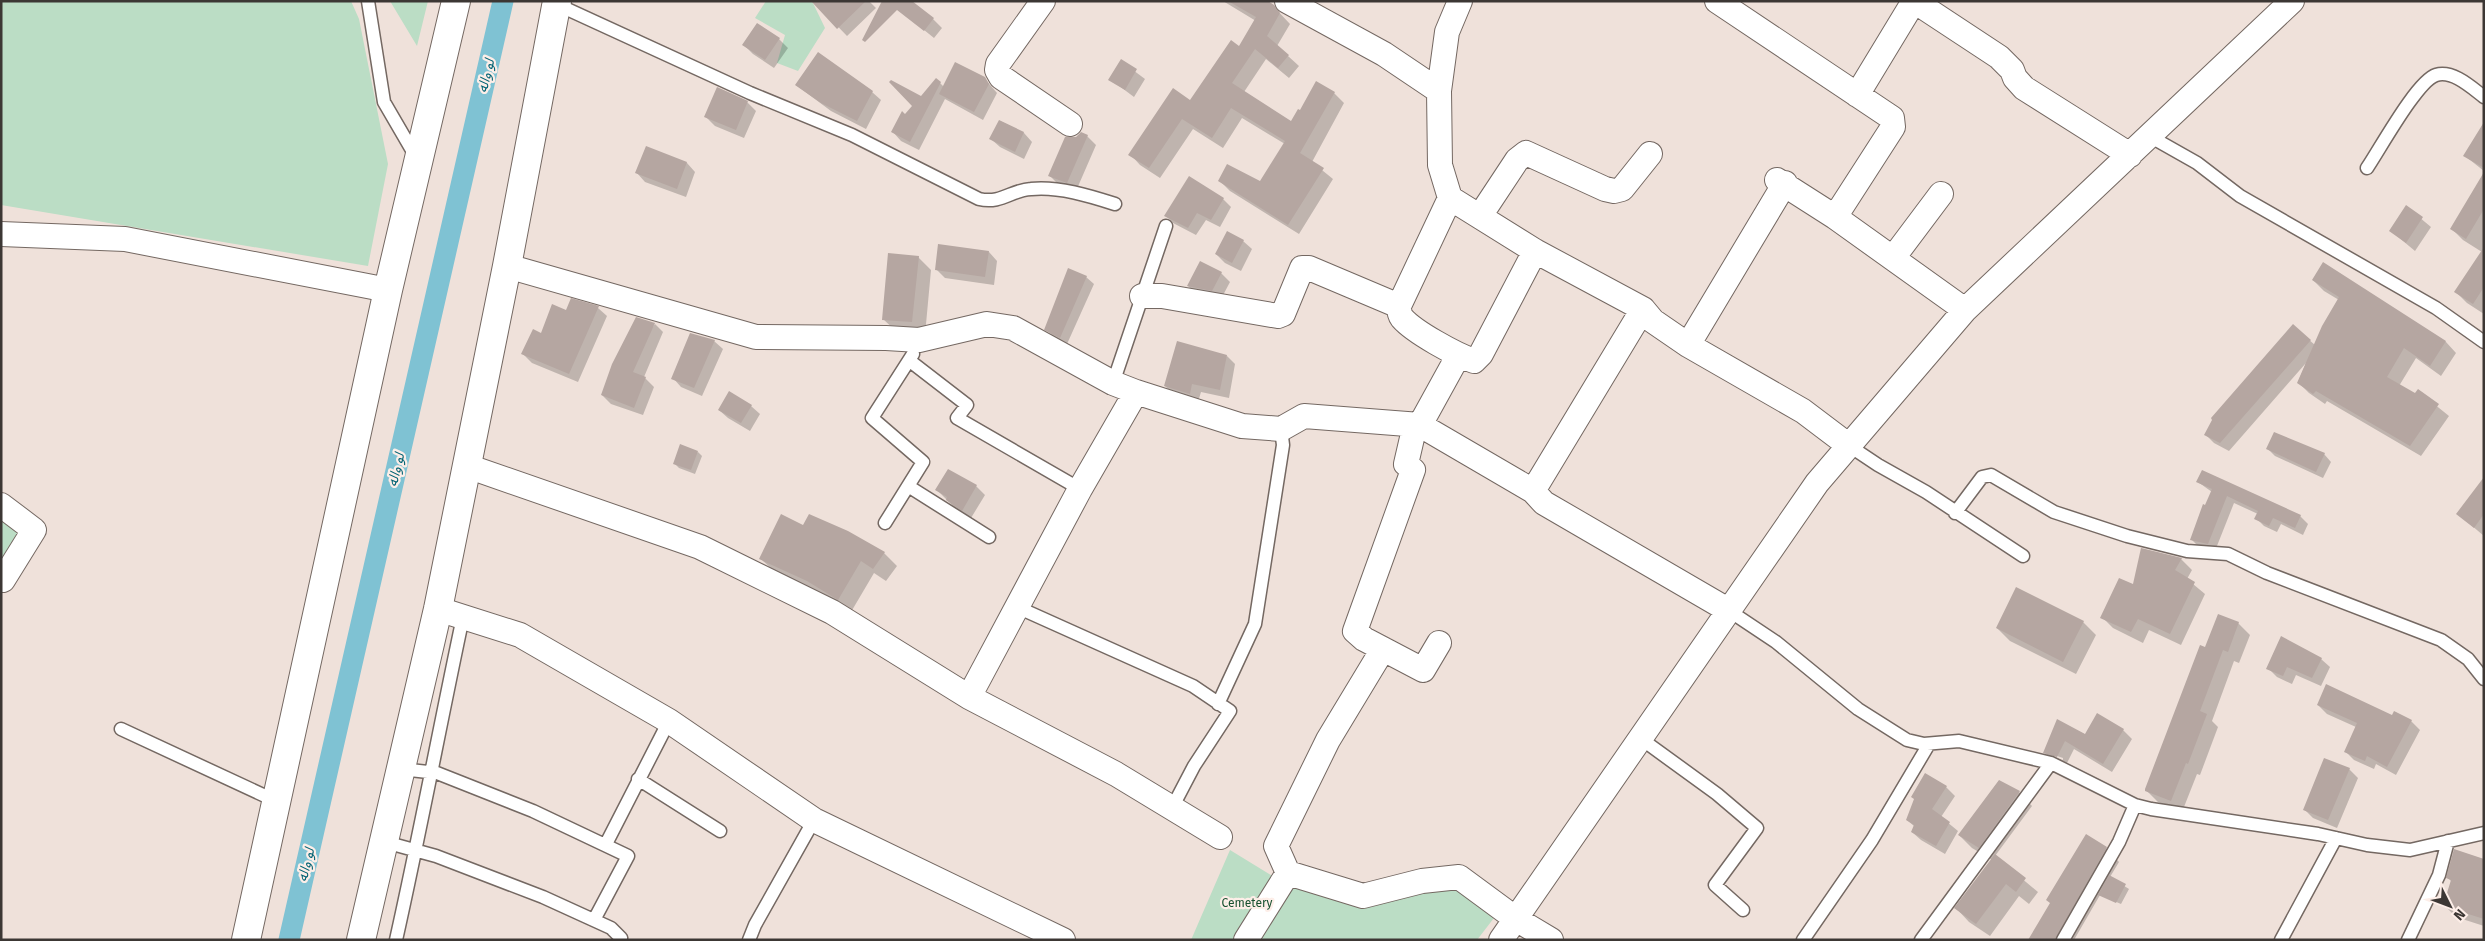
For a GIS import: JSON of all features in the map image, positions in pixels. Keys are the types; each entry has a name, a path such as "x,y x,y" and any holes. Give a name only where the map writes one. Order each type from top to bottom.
{"street":[{"path":"246,940 388,290 456,1"},
{"path":"1043,1 998,64 996,70 1001,77 1070,124"},
{"path":"1287,1 1384,54 1439,91"},
{"path":"1460,1 1447,32 1439,91 1440,165 1450,198 1399,306 1400,316 1458,356 1474,360 1480,354 1535,251"},
{"path":"1717,1 1892,118 1893,127 1835,217"},
{"path":"1857,95 1914,1 2000,57 2024,88 2130,155"},
{"path":"1501,940 1817,483 1848,445 1965,310 2292,1"},
{"path":"361,940 438,609 507,266 556,3"},
{"path":"1480,216 1517,160 1526,153 1614,191 1622,189 1650,154"},
{"path":"1688,344 1781,181 1835,217 1965,310"},
{"path":"1893,258 1941,194"},
{"path":"1450,198 1535,251 1643,309 1653,321 1688,344 1803,411 1848,445"},
{"path":"2,236 126,239 388,290"},
{"path":"507,266 756,337 886,338 915,351 987,324 1013,328 1113,383 1242,426 1281,429 1304,416 1417,425 1533,491 1544,503 1728,610"},
{"path":"1142,296 1162,296 1278,316 1283,314 1302,268 1309,268 1399,306"},
{"path":"1533,491 1643,309"},
{"path":"1439,643 1423,670 1357,635 1355,631 1413,470 1406,464 1417,425 1458,356"},
{"path":"969,697 1080,490 1136,392"},
{"path":"466,466 700,547 832,612 969,697 1116,774 1220,838"},
{"path":"1,505 34,530 3,580"},
{"path":"438,609 520,635 669,721 814,820 1062,940"},
{"path":"1382,649 1328,740 1276,846 1288,873 1363,896 1422,881 1459,877 1516,919 1550,940"},
{"path":"1246,940 1288,873"}],"lane":[{"path":"368,1 384,102 419,161"},
{"path":"556,3 750,93 852,135 979,199 992,202 1029,188 1046,189 1095,198 1115,204"},
{"path":"2367,168 2421,85 2437,75 2457,77 2484,97"},
{"path":"2151,136 2197,163 2240,196 2436,308 2484,342"},
{"path":"1113,383 1166,226"},
{"path":"885,523 922,462 872,418 915,351 967,405 956,418 1080,490"},
{"path":"1218,704 1254,624 1283,445 1281,429"},
{"path":"1848,445 1878,466 1926,492 1955,513 2023,556"},
{"path":"1955,513 1982,477 1991,476 2054,512 2127,536 2187,552 2228,554 2267,573 2441,640 2468,659 2484,679"},
{"path":"908,486 989,536"},
{"path":"1017,607 1185,682 1230,711 1194,766 1172,808"},
{"path":"1728,610 1776,642 1858,709 1907,740 1929,744 1959,741 2051,763 2151,810 2336,838 2367,846 2410,850 2484,833"},
{"path":"396,940 416,852 430,772 463,617"},
{"path":"606,844 669,721"},
{"path":"121,729 276,801"},
{"path":"1640,738 1717,794 1756,828 1715,885 1743,910"},
{"path":"1803,940 1872,840 1929,744"},
{"path":"1921,940 2051,763"},
{"path":"401,769 437,773 533,811 628,856 594,920"},
{"path":"638,779 720,831"},
{"path":"2063,940 2119,842 2135,804"},
{"path":"749,940 755,925 814,820"},
{"path":"2281,940 2336,838"},
{"path":"2408,940 2439,875 2448,841"},
{"path":"385,842 436,856 543,897 611,928 621,938 620,940"}],"green space":[{"path":"1,1 351,1 359,19 388,164 368,266 1,205"},
{"path":"390,1 428,1 417,46"},
{"path":"766,1 812,1 825,28 798,71 777,63 785,35 755,18"},
{"path":"1,517 18,532 1,561"},
{"name":"Cemetery","path":"1230,850 1287,885 1362,909 1459,883 1497,914 1477,940 1191,940"}],"building":[{"path":"811,1 866,1 837,29"},
{"path":"882,1 912,1 934,18 924,31 897,10 865,42 862,40"},
{"path":"1228,1 1268,1 1274,5 1280,13 1267,36 1289,55 1278,68 1255,49 1232,83 1291,121 1298,109 1300,110 1316,81 1335,92 1300,153 1324,168 1288,225 1218,181 1227,164 1260,181 1285,141 1231,108 1212,138 1182,119 1149,168 1128,155 1173,88 1190,100 1231,40 1239,46 1256,17"},
{"path":"757,23 780,38 765,60 742,45"},
{"path":"818,52 873,91 857,121 821,103 795,85"},
{"path":"1121,59 1137,69 1125,90 1108,80"},
{"path":"955,62 985,77 989,84 974,112 939,94"},
{"path":"936,78 941,82 910,142 891,132 902,111 905,114 912,106 889,82 891,80 921,96"},
{"path":"717,87 748,101 736,130 704,117"},
{"path":"999,120 1024,132 1015,152 989,139"},
{"path":"2484,122 2484,168 2463,156"},
{"path":"1081,132 1088,135 1067,183 1048,176 1065,137 1076,137"},
{"path":"646,146 687,162 677,189 635,173"},
{"path":"2484,172 2484,209 2466,239 2450,229"},
{"path":"1189,176 1224,198 1211,220 1197,213 1188,228 1164,216"},
{"path":"2406,205 2423,217 2406,243 2389,231"},
{"path":"1227,231 1244,240 1232,263 1215,254"},
{"path":"938,244 989,251 985,277 935,270"},
{"path":"2484,247 2484,287 2473,304 2454,292"},
{"path":"888,253 919,256 912,322 882,320"},
{"path":"1200,261 1222,272 1212,291 1187,286"},
{"path":"2323,262 2446,341 2430,366 2404,348 2387,377 2415,393 2418,389 2439,404 2410,446 2316,391 2313,394 2297,383 2322,326 2339,297 2312,280"},
{"path":"1068,268 1087,276 1060,338 1044,330"},
{"path":"571,298 599,306 569,374 521,354 533,329 541,333 552,304 566,310"},
{"path":"636,317 655,323 633,372 646,377 634,408 601,395 612,364"},
{"path":"2293,324 2311,340 2220,443 2204,435 2212,420 2211,418"},
{"path":"690,333 715,340 694,388 671,379"},
{"path":"1177,341 1227,355 1220,390 1192,384 1190,394 1164,386"},
{"path":"729,391 752,405 741,423 718,410"},
{"path":"2274,432 2325,453 2316,472 2266,449"},
{"path":"680,444 698,451 691,470 673,464"},
{"path":"948,469 977,485 962,511 946,500 947,497 935,490"},
{"path":"2202,470 2301,515 2295,528 2273,518 2269,526 2254,519 2258,511 2227,496 2208,544 2190,540 2203,504 2205,505 2212,489 2196,482"},
{"path":"2484,477 2484,514 2474,528 2456,514"},
{"path":"781,514 803,525 809,514 848,531 885,552 873,569 861,561 838,600 807,581 759,559"},
{"path":"2141,548 2182,558 2175,570 2195,582 2170,634 2138,619 2131,632 2100,618 2119,578 2133,584"},
{"path":"2016,587 2084,621 2063,662 1996,628"},
{"path":"2218,614 2239,622 2228,652 2223,650 2200,711 2207,714 2188,764 2186,763 2171,801 2145,791 2145,789 2200,645 2205,647"},
{"path":"2281,636 2322,658 2312,678 2287,667 2283,676 2266,669"},
{"path":"2326,684 2392,715 2394,711 2412,720 2387,767 2367,756 2365,761 2344,752 2357,723 2317,705"},
{"path":"2097,713 2124,729 2103,764 2065,741 2057,757 2043,753 2057,719 2085,734"},
{"path":"2324,758 2350,768 2328,820 2303,810"},
{"path":"1925,773 1947,786 1932,809 1950,822 1936,846 1911,832 1914,825 1906,820 1914,799 1911,797"},
{"path":"1999,780 2020,791 1979,848 1958,835"},
{"path":"2086,834 2107,847 2055,940 2028,940 2050,903 2046,900"},
{"path":"2454,849 2484,859 2484,919 2443,906 2451,880 2446,878"},
{"path":"1995,854 2026,878 2016,892 2006,884 1976,924 1954,908"},
{"path":"2109,875 2126,884 2116,903 2098,895"}],"waterway":[{"name":"لو واله","path":"289,940 503,1"}]}
